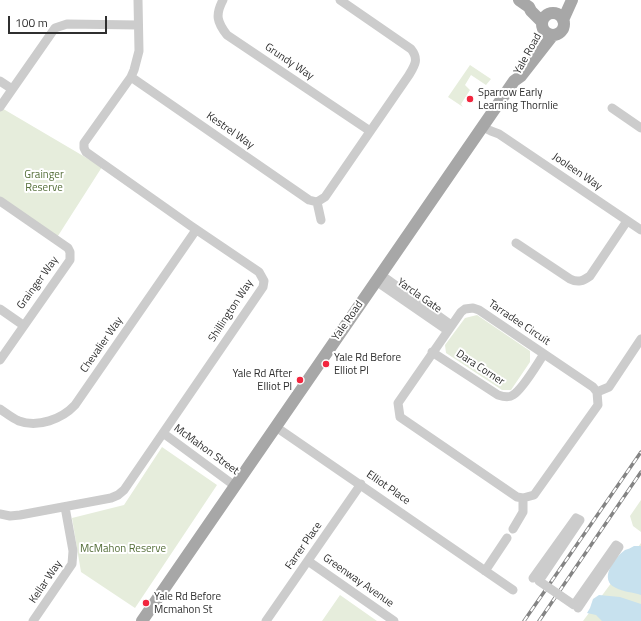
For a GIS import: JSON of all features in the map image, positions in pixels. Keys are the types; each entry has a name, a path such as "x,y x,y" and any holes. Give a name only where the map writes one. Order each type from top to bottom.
{"main road":[{"name":"Yale Road","path":"142,621 514,81 521,76 550,22 564,0"},
{"name":"Yale Road","path":"550,22 572,0"},
{"path":"524,3 534,7 550,22"}],"street":[{"name":"Shillington Way","path":"0,514 10,516 20,515 65,507 101,500 118,495 124,490 263,287 264,281 259,272 196,230 86,152 84,148 84,143 131,77 138,56 138,0"},
{"name":"Grundy Way","path":"223,0 218,13 219,25 227,35 370,132"},
{"path":"321,220 317,202 325,197 370,132 415,64 416,57 411,49 340,0"},
{"path":"0,107 55,28 67,24 138,25"},
{"name":"Kestrel Way","path":"131,77 309,200 317,202"},
{"path":"0,81 12,89"},
{"path":"612,108 641,128"},
{"name":"Jooleen Way","path":"485,124 494,126 499,134 641,230"},
{"name":"Grainger Way","path":"0,201 56,239 68,248 70,252 70,260 23,325 0,360"},
{"path":"516,243 570,279 584,285 627,221"},
{"name":"Chevalier Way","path":"0,408 18,421 28,423 50,420 60,417 68,412 75,405 196,230"},
{"name":"Yarcla Gate","path":"378,278 449,328"},
{"name":"Tarradee Circuit","path":"524,498 517,497 400,416 398,403 432,352 461,312 465,309 473,308 479,310 544,354 597,392"},
{"path":"0,309 23,325"},
{"path":"513,529 523,512 524,498 534,495 598,405 597,392 609,387 641,339"},
{"name":"Dara Corner","path":"432,352 498,395 506,397 512,396 518,391 544,354"},
{"name":"Elliot Place","path":"276,427 361,484 513,590"},
{"name":"McMahon Street","path":"163,433 235,486"},
{"name":"Farrer Place","path":"266,621 361,484"},
{"name":"Kellar Way","path":"33,621 72,564 74,558 65,507"},
{"path":"533,578 576,518 580,520 539,581 574,605 616,545 619,547 578,608"},
{"path":"485,571 507,538"},
{"name":"Greenway Avenue","path":"308,561 394,621"}],"green space":[{"path":"470,65 491,79 486,85 471,75 465,85 470,90 461,104 463,107 448,97"},
{"name":"Grainger Reserve","path":"0,107 102,167 56,239 0,201"},
{"path":"477,315 530,351 530,362 511,390 502,390 446,353 445,345 465,318"},
{"name":"McMahon Reserve","path":"162,447 217,485 135,608 81,572 72,518 124,505"},
{"path":"641,500 641,532 633,526 630,516"},
{"path":"641,543 641,621 583,621"},
{"path":"340,595 377,621 322,621"}],"water":[{"path":"634,546 641,546 641,595 616,588 608,580 610,569 616,558 625,550"},
{"path":"599,595 620,597 641,604 641,621 602,621 596,615 587,613 593,599"}],"railway":[{"path":"524,621 641,452"},
{"path":"539,621 641,472"}],"place":[{"name":"Sparrow Early Learning Thornlie","path":"470,99"},
{"name":"Yale Rd Before Elliot Pl","path":"326,364"},
{"name":"Yale Rd After Elliot Pl","path":"300,380"},
{"name":"Yale Rd Before Mcmahon St","path":"146,603"}]}
